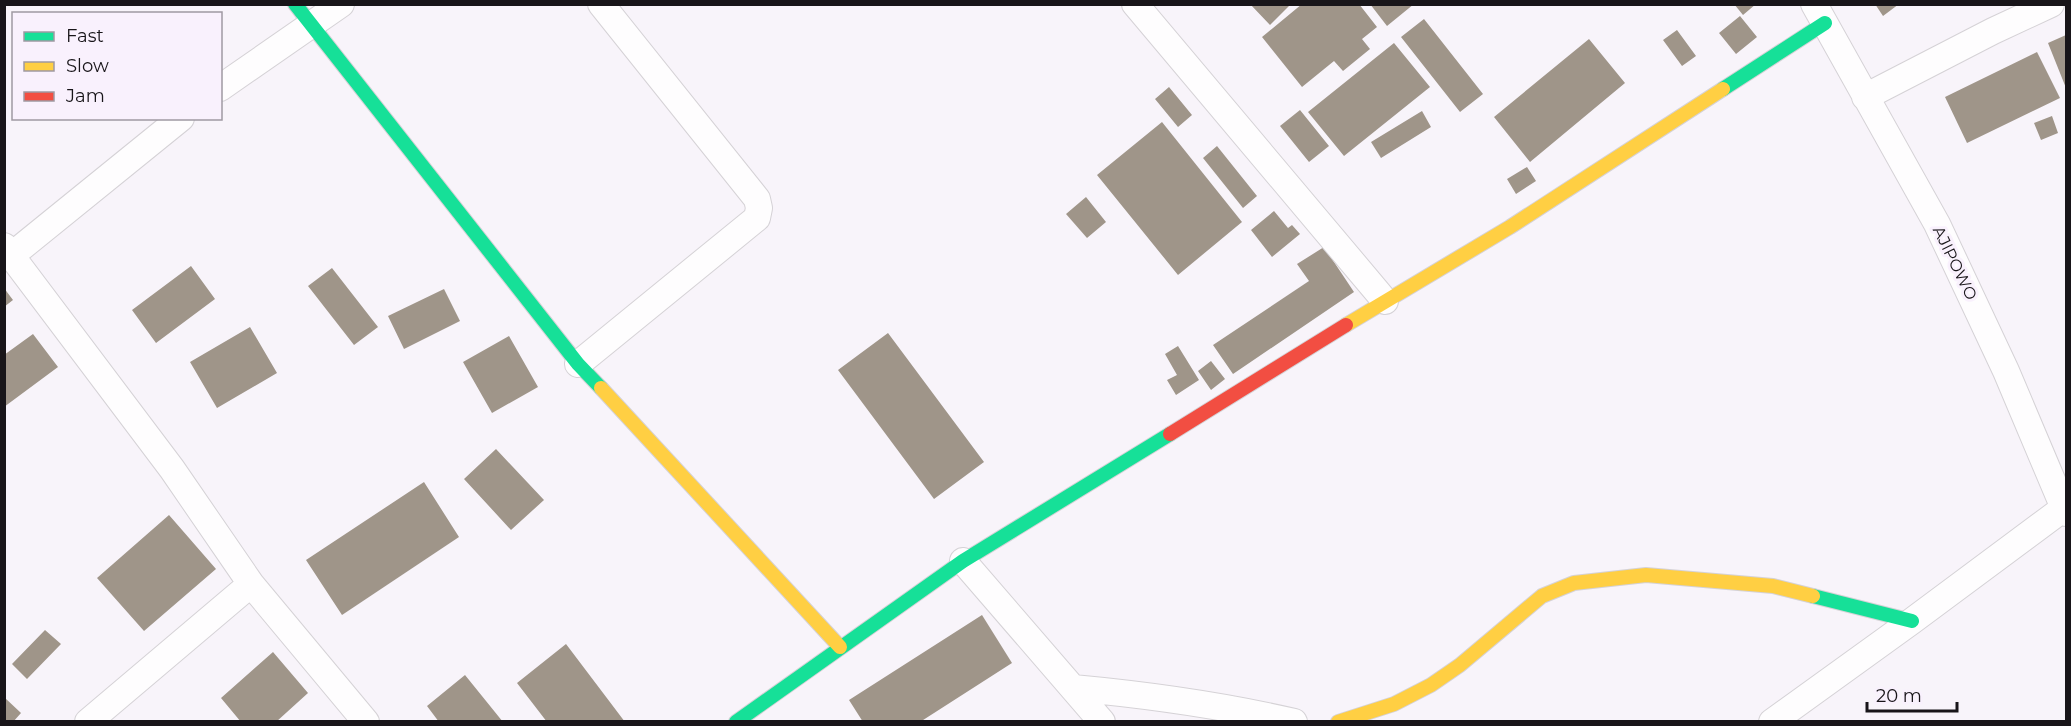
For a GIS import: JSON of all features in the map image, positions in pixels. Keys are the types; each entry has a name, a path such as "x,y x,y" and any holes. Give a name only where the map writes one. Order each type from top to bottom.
{"street":[{"path":"295,4 578,364 840,647"},
{"path":"222,87 341,4"},
{"path":"578,364 757,218 759,208 757,199 602,4"},
{"path":"1135,4 1385,301"},
{"path":"1865,97 2051,4"},
{"path":"736,722 963,561 1385,301 1510,227 1819,14"},
{"name":"AJIPOWO","path":"1819,14 1937,224 2006,371 2065,510"},
{"path":"178,120 8,250 172,469 251,584 366,722"},
{"path":"1772,722 2065,510"},
{"path":"963,561 1102,722"},
{"path":"1338,722 1394,704 1431,685 1460,665 1542,596 1574,583 1646,575 1773,586 1912,621"},
{"path":"88,722 251,584"},
{"path":"1073,688 1130,693 1232,708 1294,722"}],"building":[{"path":"1250,4 1291,4 1270,25"},
{"path":"1302,4 1359,4 1377,27 1362,39 1370,49 1343,71 1334,61 1302,87 1262,37"},
{"path":"1370,4 1414,4 1387,26"},
{"path":"1734,4 1756,4 1743,15"},
{"path":"1875,4 1899,4 1883,16"},
{"path":"1740,16 1757,37 1736,54 1719,33"},
{"path":"1424,19 1483,94 1460,112 1401,37"},
{"path":"1677,30 1696,56 1682,66 1663,40"},
{"path":"2066,35 2066,88 2048,43"},
{"path":"1589,39 1625,83 1530,162 1494,117"},
{"path":"1394,43 1430,87 1344,156 1308,112"},
{"path":"2037,52 2060,98 1967,143 1945,97"},
{"path":"1169,87 1192,115 1178,127 1155,99"},
{"path":"1300,110 1329,146 1309,162 1280,126"},
{"path":"1422,111 1431,127 1381,158 1371,142"},
{"path":"2052,116 2058,133 2041,140 2034,123"},
{"path":"1162,122 1242,222 1178,275 1097,175"},
{"path":"1217,146 1257,196 1243,208 1203,158"},
{"path":"1527,167 1536,181 1516,194 1507,179"},
{"path":"1086,197 1106,222 1087,238 1066,214"},
{"path":"1274,211 1288,228 1292,225 1300,234 1272,257 1251,230"},
{"path":"1324,247 1354,292 1233,374 1213,345 1309,281 1297,264"},
{"path":"191,266 215,299 156,343 132,310"},
{"path":"332,268 378,327 354,345 308,286"},
{"path":"4,288 13,300 4,307"},
{"path":"444,289 460,321 404,349 388,316"},
{"path":"250,327 277,373 217,408 190,362"},
{"path":"888,333 984,462 934,499 838,370"},
{"path":"33,334 58,367 4,407 4,355"},
{"path":"509,336 538,387 492,413 463,362"},
{"path":"1178,346 1199,380 1176,395 1167,380 1177,375 1165,354"},
{"path":"1211,361 1225,379 1211,390 1198,371"},
{"path":"496,449 544,500 511,530 464,479"},
{"path":"424,482 459,537 342,615 306,560"},
{"path":"169,515 216,569 144,631 97,578"},
{"path":"982,615 1012,663 920,722 863,722 849,700"},
{"path":"45,630 61,644 27,679 12,664"},
{"path":"566,644 625,722 547,722 517,683"},
{"path":"273,652 308,693 276,722 241,722 221,698"},
{"path":"465,675 503,722 439,722 427,706"},
{"path":"4,697 21,713 13,722 4,722"}],"traffic: fast":[{"path":"295,4 578,364 601,388"},
{"path":"1723,89 1825,23"},
{"path":"736,722 963,561 1170,434"},
{"path":"1813,596 1912,621"}],"traffic: slow":[{"path":"1346,325 1510,227 1723,89"},
{"path":"601,388 840,647"},
{"path":"1338,722 1394,704 1431,685 1460,665 1542,596 1574,583 1646,575 1773,586 1813,596"}],"traffic: jam":[{"path":"1170,434 1346,325"}]}
